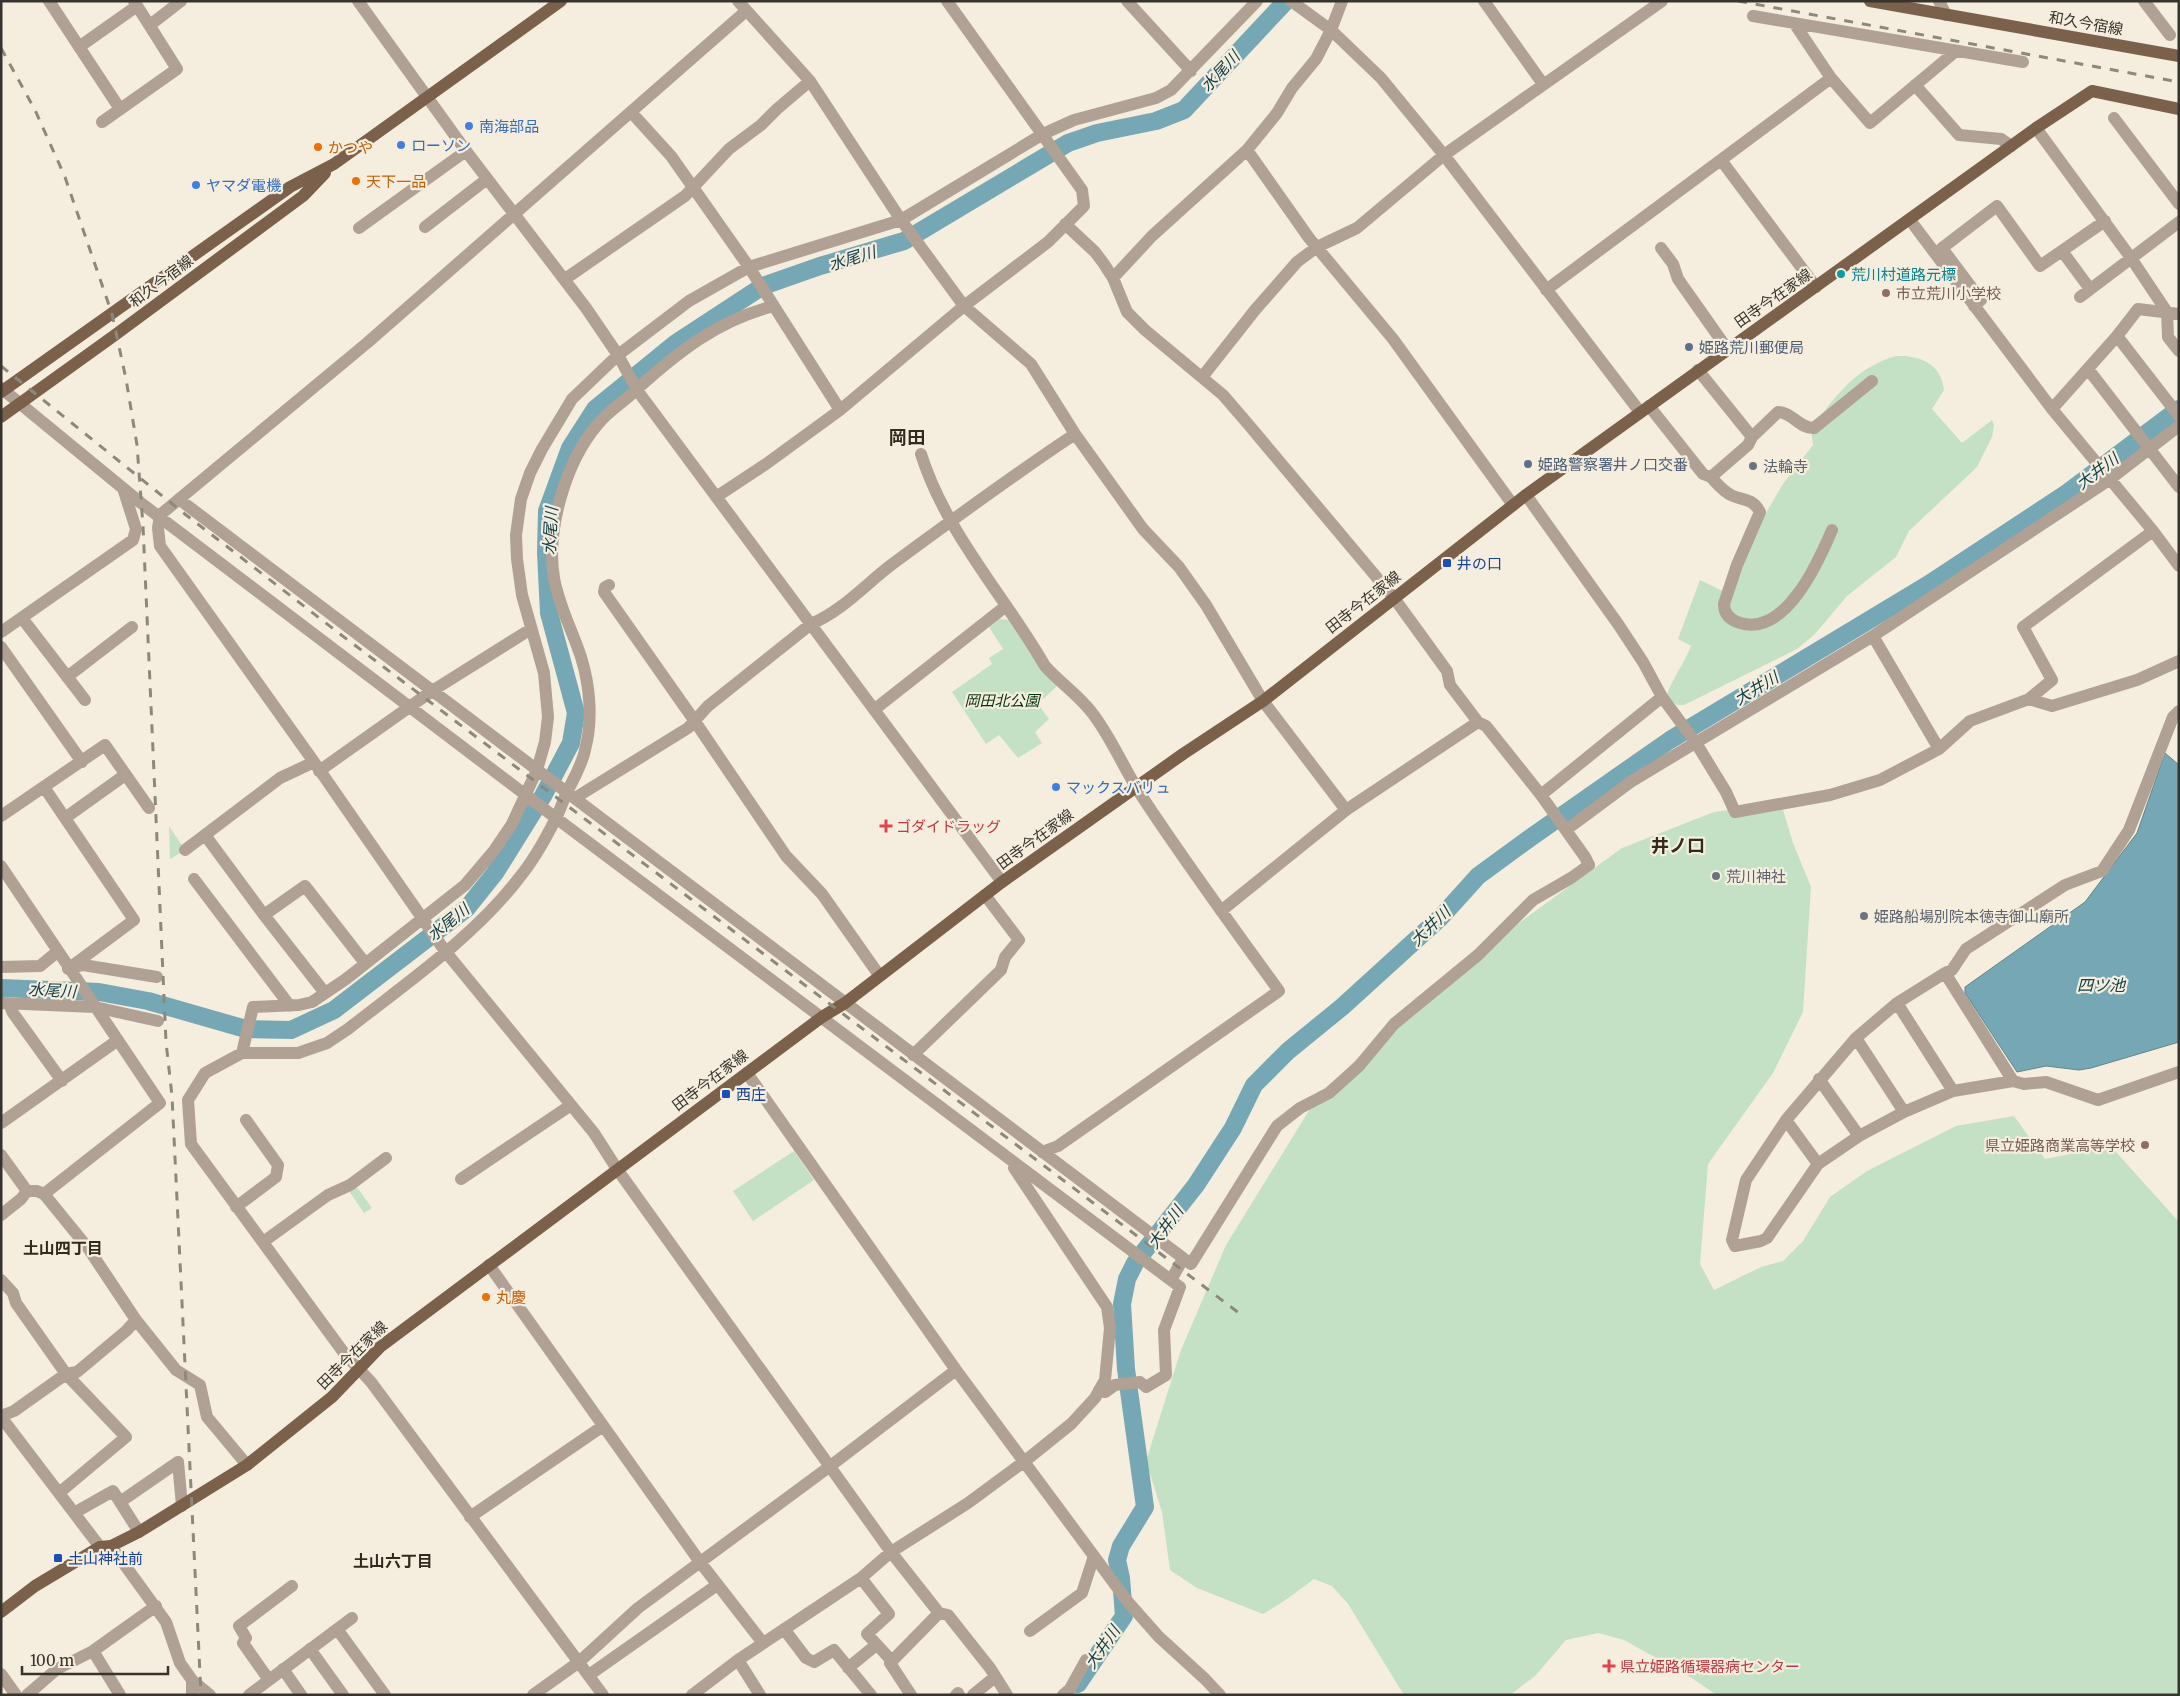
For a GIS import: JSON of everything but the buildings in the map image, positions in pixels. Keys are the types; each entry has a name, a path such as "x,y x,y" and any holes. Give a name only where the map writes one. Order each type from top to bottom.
{"main road":[{"name":"和久今宿線","path":"2,390 290,187 334,164 561,1"},
{"name":"和久今宿線","path":"1870,1 2179,56"},
{"name":"田寺今在家線","path":"1,1612 35,1586 105,1547 139,1532 247,1465 332,1398 380,1347 617,1169 845,1003 1002,882 1136,787 1264,701 1526,495 2036,128 2092,91 2179,108"},
{"name":"和久今宿線","path":"1,416 123,329 303,196 334,164"}],"street":[{"path":"150,25 181,1"},
{"path":"716,497 766,464 840,410 964,306 1048,242 1084,206 1082,190 947,1"},
{"path":"1127,1 1191,71"},
{"path":"242,1053 253,1006 290,1006 312,1002 325,993 465,885 512,824 524,794 538,770 545,742 548,717 544,674 522,595 517,559 516,535 521,499 530,473 542,449 572,399 618,355 689,301 749,267 901,220 1043,134 1074,120 1156,98 1171,90 1258,1"},
{"path":"1113,278 1152,236 1247,150 1277,113 1292,88 1316,59 1331,30 1342,1"},
{"path":"1484,1 1543,84"},
{"path":"1202,376 1255,310 1297,262 1317,247 1357,228 1444,155 1662,1"},
{"path":"1939,1 1946,15"},
{"path":"2144,1 2170,35"},
{"path":"360,2 466,151 565,279 618,355 637,390 876,709 1002,882"},
{"path":"53,3 79,47 120,109"},
{"path":"79,47 135,4 177,69 102,122"},
{"path":"1296,4 1331,30 1381,78 1444,155 1546,290 1644,409 1703,474 1711,477 1733,496 1744,498 1756,504 1760,512 1737,564 1724,604 1728,616 1737,622 1747,625 1760,623 1787,609 1810,573 1832,530"},
{"path":"1007,1695 990,1668 948,1615 939,1613 891,1552 617,1169 594,1133 445,951 423,917 160,546 158,528 160,515 367,343 515,214 631,112 742,6 810,81 901,220 964,306 1031,364 1075,434 1143,529 1179,567 1206,605 1264,701 1346,810"},
{"path":"1753,16 2023,62"},
{"path":"1794,23 1831,78 1870,123 1956,51"},
{"path":"1546,290 1831,78"},
{"path":"565,279 693,189 729,149 761,125 810,81"},
{"path":"1915,85 1959,135 2001,139 2011,146"},
{"path":"631,112 671,156 749,267 840,410"},
{"path":"2114,118 2179,204"},
{"path":"2036,128 2173,313 2168,337 2179,351"},
{"path":"1247,150 1309,238 1393,339 1513,505"},
{"path":"358,228 466,151"},
{"path":"1721,160 1816,287"},
{"path":"425,227 487,179"},
{"path":"1974,306 1981,300 1942,248 1997,206 2040,266 2105,221"},
{"path":"1910,220 2052,409 2153,531 2179,566"},
{"path":"2062,251 2085,293 2179,222"},
{"path":"180,500 1191,1264 1277,1126 1300,1108 1329,1093 1359,1066 1394,1024 1478,955 1533,900 1589,865 1586,857 1541,795 1486,726 1478,722 1450,686 1447,671 1394,598 1223,395 1145,330 1128,312 1113,278 1096,252 1065,224"},
{"path":"1661,248 1673,264 1678,279 1728,350"},
{"path":"603,1695 371,1382 344,1353 191,1144 188,1100 204,1073 242,1053 298,1054 327,1043 348,1029 445,951 493,909 521,877 571,795 585,750 589,726 589,694 581,658 561,608 554,575 555,527 569,471 579,450 598,423 666,362 708,333 750,312 774,306"},
{"path":"2052,409 2138,309 2173,313"},
{"path":"2116,336 2179,416"},
{"path":"2088,369 2179,487"},
{"path":"1698,370 1752,437"},
{"path":"1711,477 1748,445 1752,437 1778,412 1788,415 1808,428 1814,428 1872,381"},
{"path":"2,390 123,487 411,708 1008,1160 1180,1287 1164,1330 1166,1375 1146,1387 1140,1382 1115,1385 1105,1392 1100,1390"},
{"path":"1566,830 1632,781 1873,636 2109,480 2179,426"},
{"path":"571,795 688,728 715,701 811,624 827,617 886,569 1004,481 1075,434"},
{"path":"921,454 928,477 951,521 1045,666 1093,714 1136,787 1221,911 1279,991 1058,1146 1042,1152"},
{"path":"1,632 133,540 136,529 123,487"},
{"path":"1526,495 1618,624 1643,662 1662,697 1682,721 1726,792 1735,812 1830,795 1880,780 1939,749 1970,721 2029,698 2052,680 2023,627 2153,531"},
{"path":"609,585 604,592 786,856 822,894 879,975"},
{"path":"876,709 1006,606"},
{"path":"22,618 85,700"},
{"path":"67,677 132,627"},
{"path":"185,850 280,778 316,766 411,708 432,691 532,629"},
{"path":"1873,636 1939,749"},
{"path":"1,647 82,762"},
{"path":"2029,698 2052,706 2136,680 2179,661"},
{"path":"1541,795 1662,697"},
{"path":"2179,711 2173,717 2129,830 2102,871 2065,885 1966,949 1952,970 1945,972 1898,1003 1856,1038 1819,1079 1786,1120 1746,1180 1732,1240 1735,1246 1761,1241 1766,1238 1818,1164 1859,1136 1904,1112 1953,1091 2013,1081 2024,1084 2046,1082 2098,1100 2179,1072"},
{"path":"1221,911 1346,810 1478,722"},
{"path":"1,816 105,745 149,808"},
{"path":"65,818 126,775"},
{"path":"44,787 134,920 68,968"},
{"path":"205,835 325,993"},
{"path":"1,866 160,1103 44,1194"},
{"path":"194,879 290,1006"},
{"path":"264,915 305,886 365,963"},
{"path":"913,1055 1001,970 1005,956 1019,940 985,895"},
{"path":"1,967 40,966 57,952"},
{"path":"68,968 83,965 157,977"},
{"path":"1945,972 2013,1081"},
{"path":"1898,1003 1953,1091"},
{"path":"5,1004 95,1007 158,1021"},
{"path":"5,1004 62,1081"},
{"path":"1856,1038 1904,1112"},
{"path":"1,1123 118,1040"},
{"path":"747,1073 956,1370 1128,1602 1159,1637 1220,1695"},
{"path":"1819,1079 1859,1136"},
{"path":"461,1179 571,1105"},
{"path":"236,1207 276,1177 278,1165 246,1120"},
{"path":"1786,1120 1818,1164"},
{"path":"1,1155 27,1191"},
{"path":"263,1242 328,1196 350,1185 386,1158"},
{"path":"699,1692 738,1660 860,1578 891,1552 968,1503 1025,1461 1072,1424 1100,1390 1105,1380 1110,1328 1107,1307 1008,1160"},
{"path":"27,1191 37,1191 44,1194 88,1248 136,1320 176,1370 200,1385 207,1417 247,1465"},
{"path":"1,1215 21,1199 27,1191"},
{"path":"1171,1280 1183,1259"},
{"path":"489,1265 700,1562 763,1643"},
{"path":"1,1280 13,1293 16,1303 66,1374 126,1437 59,1493"},
{"path":"136,1320 126,1331 77,1372 66,1374 14,1411 1,1417 74,1512 156,1606 166,1622 180,1663 192,1680 210,1695"},
{"path":"533,1695 579,1662 638,1608 829,1467 956,1370"},
{"path":"470,1517 603,1426"},
{"path":"120,1502 178,1462 182,1506"},
{"path":"74,1512 113,1490 139,1532"},
{"path":"1030,1631 1082,1593 1094,1556"},
{"path":"860,1578 889,1614 867,1634 892,1660"},
{"path":"589,1675 717,1585"},
{"path":"269,1680 244,1643 246,1638 239,1626 292,1586"},
{"path":"27,1695 57,1670 92,1651 156,1606"},
{"path":"904,1692 890,1663 939,1613"},
{"path":"249,1695 352,1618"},
{"path":"337,1629 385,1695"},
{"path":"784,1629 806,1658 814,1662 834,1650 871,1695"},
{"path":"848,1668 876,1645"},
{"path":"310,1649 343,1695"},
{"path":"92,1651 120,1695"},
{"path":"738,1660 760,1695"},
{"path":"1063,1695 1070,1689 1086,1660"},
{"path":"283,1669 301,1695"},
{"path":"1,1674 16,1695"},
{"path":"973,1695 995,1677"},
{"path":"192,1680 192,1695"}],"green space":[{"path":"1896,356 1921,359 1934,367 1942,381 1944,390 1932,409 1962,443 1992,420 1994,425 1992,437 1977,467 1909,531 1896,557 1847,596 1814,635 1797,649 1684,705 1677,705 1666,697 1691,646 1678,639 1700,580 1729,594 1756,530 1783,484 1813,445 1811,430 1819,418 1837,395 1857,376 1882,361"},
{"name":"岡田北公園","path":"999,619 1011,620 1058,685 1038,704 1049,719 1035,732 1042,743 1018,758 999,735 986,744 952,692 992,664 989,658 1003,649 989,627"},
{"path":"1781,803 1793,843 1811,887 1803,1012 1773,1073 1708,1164 1700,1264 1714,1290 1761,1267 1783,1261 1803,1241 1830,1197 1867,1171 1956,1126 2014,1116 2045,1159 2070,1154 2099,1139 2117,1153 2179,1222 2179,1695 1717,1695 1690,1677 1624,1640 1598,1633 1566,1640 1535,1676 1510,1695 1404,1695 1348,1604 1332,1586 1314,1579 1263,1614 1197,1588 1170,1570 1162,1512 1146,1461 1181,1350 1226,1245 1313,1104 1417,997 1622,848 1714,812"},
{"path":"169,826 185,850 170,859"},
{"path":"794,1151 814,1180 753,1221 733,1191"},
{"path":"356,1186 372,1208 364,1213 349,1191"}],"water":[{"name":"四ツ池","path":"2165,753 2179,765 2179,1042 2091,1068 2079,1070 2046,1066 2017,1072 1965,993 1965,987 2085,902 2137,833"}],"waterway":[{"name":"水尾川","path":"1,988 99,992 148,1001 246,1029 291,1030 334,1010 467,908 495,873 543,796 571,743 576,713 549,613 546,553 547,511 570,448 595,409 676,343 763,286 820,266 904,241 1068,143 1097,133 1156,121 1184,110 1286,1"},
{"name":"大井川","path":"1078,1684 1124,1616 1121,1578 1117,1560 1121,1546 1145,1507 1126,1369 1122,1304 1127,1279 1135,1263 1196,1185 1233,1128 1254,1085 1288,1051 1342,1007 1441,917 1478,876 1670,740 1929,584 2067,493 2179,409"}],"railway":[{"path":"1738,1 2179,82"},
{"path":"1,48 35,110 65,177 112,314 126,379 137,445 143,526 166,1042 172,1096 201,1695"},
{"path":"1,366 181,511 340,634 1239,1313"}],"place":[{"name":"南海部品","path":"469,126"},
{"name":"ローソン","path":"401,145"},
{"name":"かつや","path":"318,147"},
{"name":"天下一品","path":"356,181"},
{"name":"ヤマダ電機","path":"196,185"},
{"name":"荒川村道路元標","path":"1841,274"},
{"name":"市立荒川小学校","path":"1886,293"},
{"name":"姫路荒川郵便局","path":"1689,347"},
{"name":"姫路警察署井ノ口交番","path":"1528,464"},
{"name":"法輪寺","path":"1753,466"},
{"name":"井の口","path":"1447,563"},
{"name":"マックスバリュ","path":"1056,787"},
{"name":"ゴダイドラッグ","path":"886,826"},
{"name":"荒川神社","path":"1716,876"},
{"name":"姫路船場別院本徳寺御山廟所","path":"1864,916"},
{"name":"西庄","path":"726,1094"},
{"name":"県立姫路商業高等学校","path":"2145,1145"},
{"name":"丸慶","path":"486,1297"},
{"name":"土山神社前","path":"58,1558"},
{"name":"県立姫路循環器病センター","path":"1609,1666"}],"district":[{"name":"岡田","path":"907,437"},
{"name":"井ノ口","path":"1678,845"},
{"name":"土山四丁目","path":"63,1248"},
{"name":"土山六丁目","path":"393,1561"}]}
